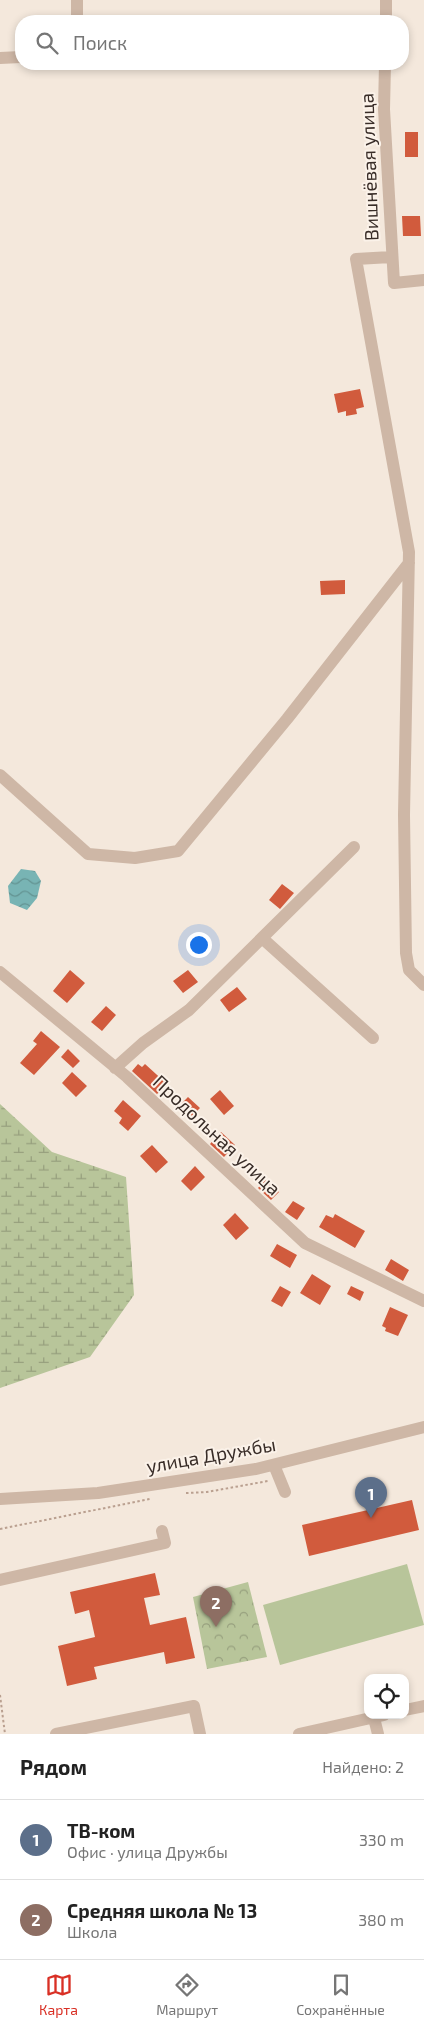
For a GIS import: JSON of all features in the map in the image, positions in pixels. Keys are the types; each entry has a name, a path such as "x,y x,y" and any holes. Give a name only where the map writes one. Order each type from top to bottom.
{"street":[{"path":"77,0 77,15"},
{"path":"386,0 386,15"},
{"path":"0,58 15,57"},
{"name":"Вишнёвая улица","path":"385,70 384,108 392,263"},
{"path":"424,280 394,283 392,263 356,259 406,524 410,564 404,815 406,953 409,970 424,985"},
{"path":"0,775 88,854 135,858 178,852 410,564"},
{"path":"116,1068 143,1042 189,1010 354,847"},
{"path":"262,938 373,1038"},
{"name":"Продольная улица","path":"0,972 116,1068 305,1242 424,1301"},
{"name":"улица Дружбы","path":"0,1499 98,1493 256,1469 424,1427"},
{"path":"274,1465 283,1486"},
{"path":"0,1580 165,1543 162,1530"},
{"path":"56,1734 194,1706 200,1734"},
{"path":"409,1709 424,1706"},
{"path":"299,1734 366,1719"},
{"path":"378,1734 379,1719"}],"path":[{"path":"184,1493 208,1492 268,1482 283,1486"},
{"path":"0,1529 157,1497"},
{"path":"0,1695 5,1734"}],"green space":[{"path":"0,1104 52,1152 126,1177 134,1295 90,1357 0,1388"},
{"path":"407,1564 424,1625 280,1665 263,1605"},
{"path":"248,1582 267,1657 207,1669 193,1597"}],"water":[{"path":"21,869 35,871 41,881 37,898 27,910 10,903 8,886"}],"building":[{"path":"405,132 418,132 418,157 405,157"},
{"path":"402,216 420,216 421,236 403,236"},
{"path":"360,389 364,407 356,409 357,414 346,416 346,411 338,413 334,394"},
{"path":"345,580 345,594 321,595 320,581"},
{"path":"282,884 294,893 280,909 269,900"},
{"path":"70,970 85,983 67,1003 53,991"},
{"path":"188,970 198,982 183,993 173,981"},
{"path":"237,987 247,999 229,1012 220,1000"},
{"path":"106,1006 116,1015 102,1031 91,1022"},
{"path":"41,1031 60,1047 34,1075 20,1063 37,1044 33,1041"},
{"path":"68,1049 80,1061 73,1068 61,1057"},
{"path":"138,1064 142,1067 145,1064 167,1084 157,1094 132,1071"},
{"path":"72,1072 87,1086 76,1097 62,1083"},
{"path":"220,1090 234,1106 224,1115 210,1099"},
{"path":"188,1097 200,1108 192,1116 181,1104"},
{"path":"123,1100 141,1116 128,1131 119,1123 122,1118 114,1111"},
{"path":"221,1132 235,1145 224,1157 210,1144"},
{"path":"152,1145 168,1162 156,1173 140,1156"},
{"path":"195,1166 205,1177 191,1191 181,1181"},
{"path":"265,1180 279,1192 271,1200 258,1188"},
{"path":"293,1201 305,1208 297,1220 285,1212"},
{"path":"235,1213 249,1228 236,1240 223,1225"},
{"path":"335,1214 365,1231 355,1248 319,1227 326,1215 333,1218"},
{"path":"277,1244 297,1255 290,1268 270,1256"},
{"path":"391,1259 409,1270 403,1281 385,1270"},
{"path":"312,1274 331,1286 320,1305 300,1293"},
{"path":"280,1286 291,1292 282,1307 271,1301"},
{"path":"351,1286 364,1292 360,1301 347,1294"},
{"path":"390,1307 408,1315 398,1336 385,1331 386,1328 382,1326"},
{"path":"412,1500 419,1530 309,1556 302,1525"},
{"path":"155,1573 160,1595 144,1598 150,1625 186,1617 195,1658 166,1664 164,1652 94,1667 97,1679 67,1686 58,1646 95,1637 89,1610 75,1614 70,1592"}],"place":[{"name":"ТВ-ком","path":"371,1518"},
{"name":"Средняя школа № 13","path":"216,1627"}]}
